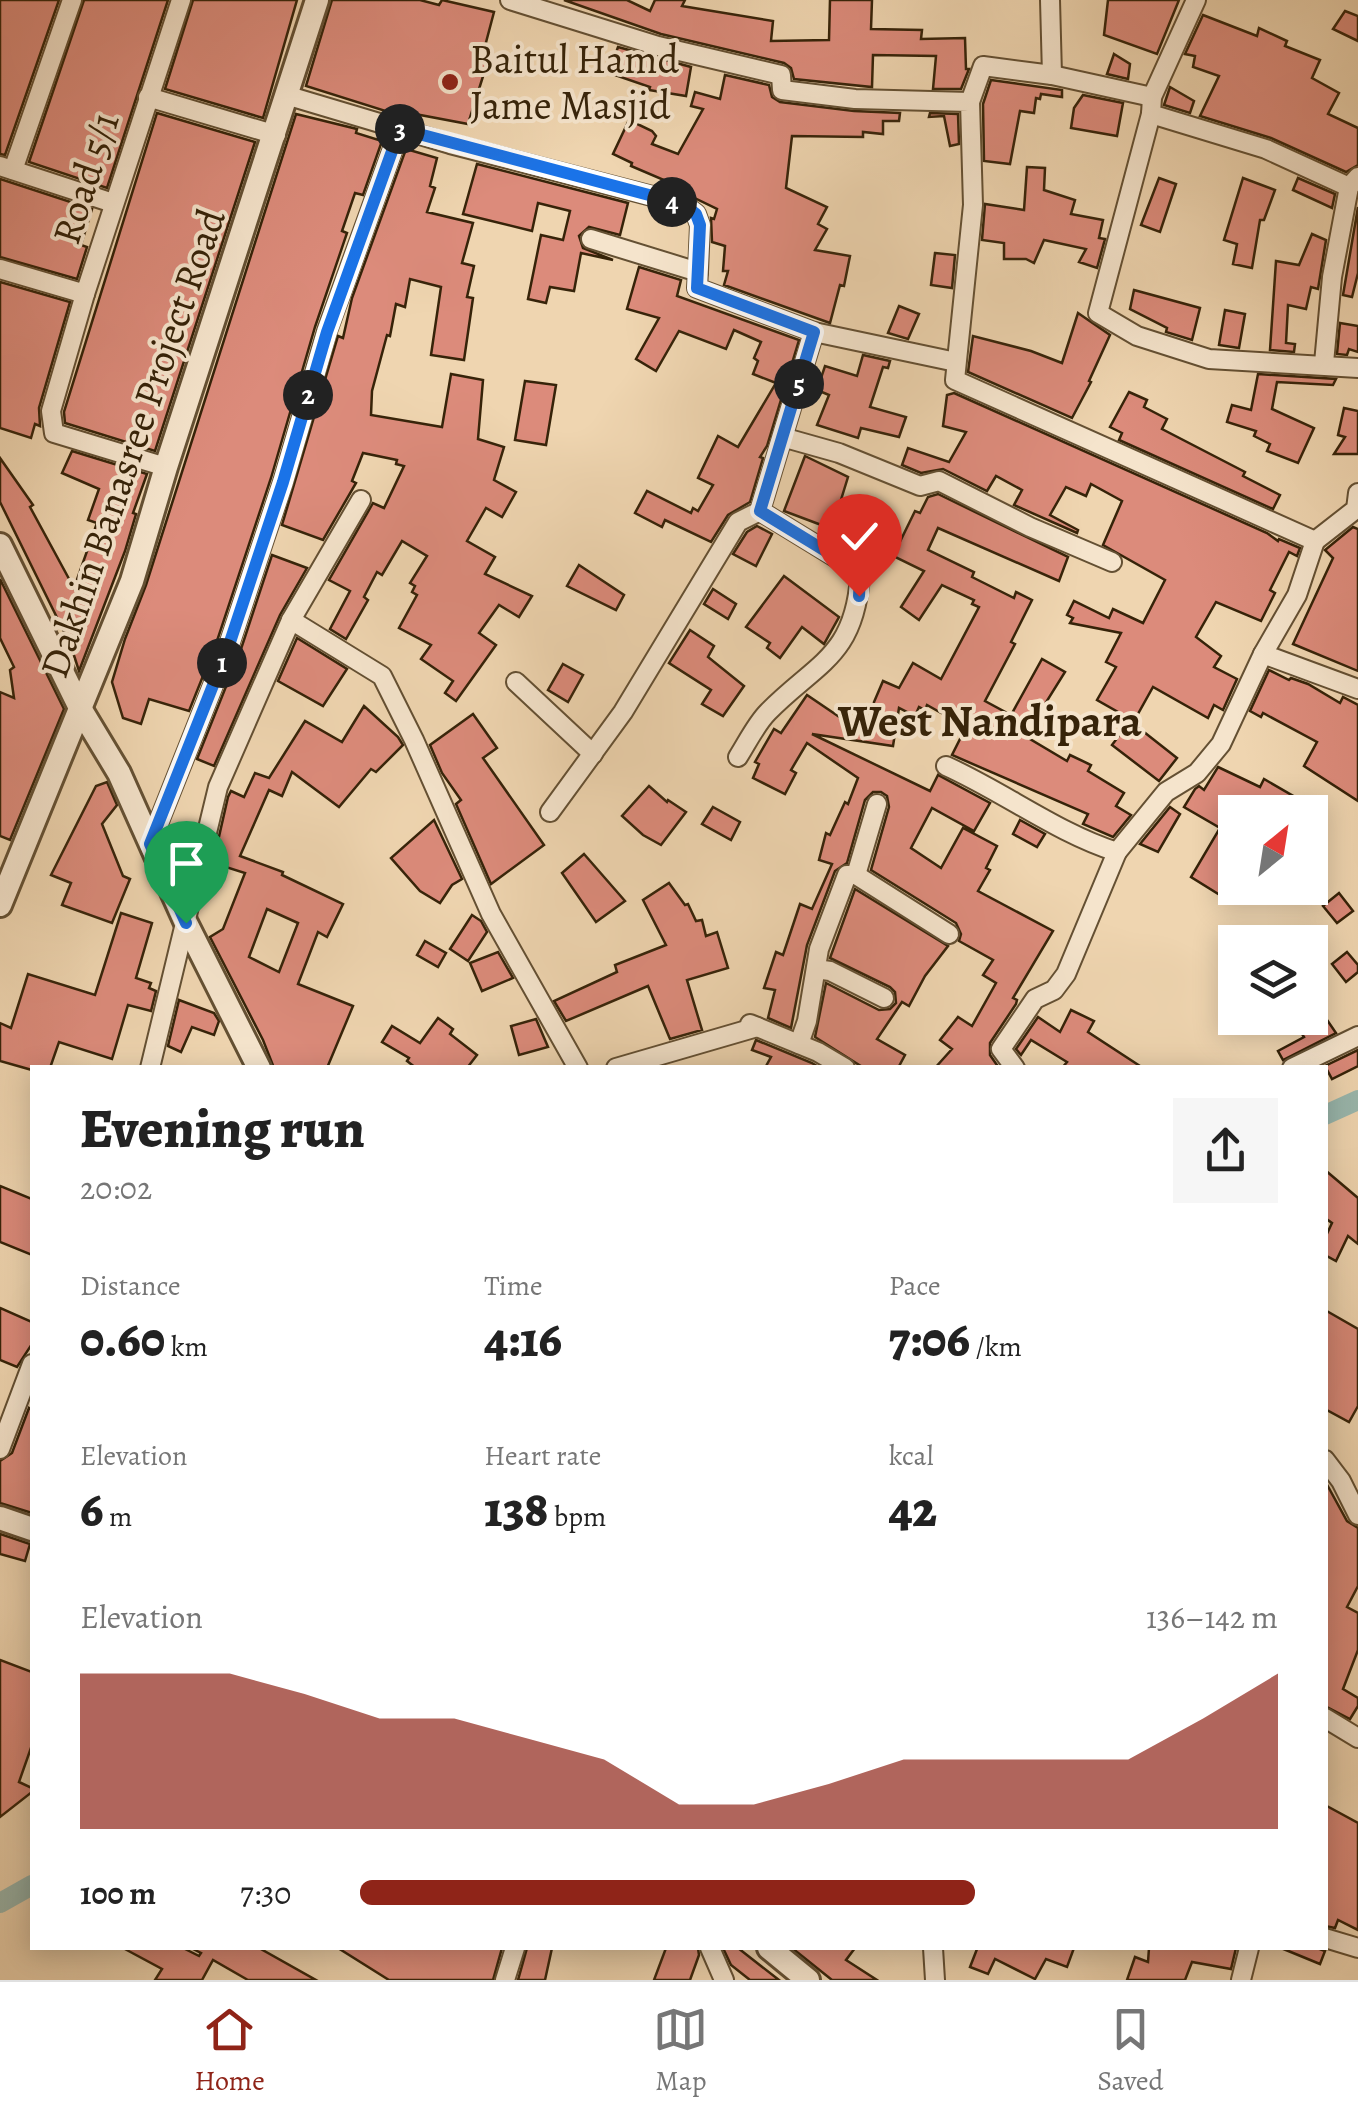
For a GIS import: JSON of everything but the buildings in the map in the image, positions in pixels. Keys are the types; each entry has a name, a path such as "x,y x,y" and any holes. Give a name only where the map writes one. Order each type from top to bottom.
{"street":[{"path":"72,0 6,168 113,203"},
{"name":"Road 5/1","path":"0,270 85,294 181,0"},
{"name":"Dakhin Banasree Project Road","path":"0,905 132,581 317,0"},
{"path":"510,0 658,46 780,76 782,90 855,99 970,102"},
{"path":"1050,0 1052,75"},
{"path":"1196,0 1152,106 1098,313 1137,336 1209,359 1358,368"},
{"path":"1315,541 954,380 973,204 970,102 982,66 1052,75 1152,106 1354,182 1332,277 1324,363"},
{"path":"288,96 683,204 696,214 700,225 697,288 814,332 956,362"},
{"path":"148,97 276,134"},
{"path":"150,844 229,645 327,332 400,129"},
{"path":"591,240 698,272"},
{"path":"85,294 50,426 54,433 166,467"},
{"path":"550,812 633,696 738,522 760,511 814,332"},
{"path":"782,437 839,453 920,486 939,481 1112,562"},
{"path":"1013,1065 1001,1049 1034,999 1054,990 1066,974 1118,852 1166,792 1197,773 1221,744 1263,654 1297,595 1315,541 1356,509 1358,493"},
{"path":"151,1065 218,787 291,620 360,500"},
{"path":"738,757 766,714 826,664 852,624 859,596 860,577 850,566 760,511"},
{"path":"0,545 81,710 119,773 186,923 257,1065"},
{"path":"291,620 382,676 492,914 576,1065"},
{"path":"1263,654 1358,689"},
{"path":"516,682 593,754"},
{"path":"946,766 988,785 1088,843 1118,852"},
{"path":"856,875 877,804"},
{"path":"799,1044 807,1022 819,950 847,875 856,875 949,934"},
{"path":"816,969 830,971 884,998"},
{"path":"625,1065 749,1023 839,1065"},
{"path":"1298,1065 1358,1036"},
{"path":"0,1449 30,1369"},
{"path":"1328,1464 1358,1514"},
{"path":"0,1518 30,1527"},
{"path":"1328,1720 1358,1738"},
{"path":"1328,1939 1358,1948"},
{"path":"505,1980 514,1950"},
{"path":"711,1950 724,1980"},
{"path":"770,1950 808,1980"},
{"path":"933,1950 935,1980"},
{"path":"1241,1980 1248,1950"}],"waterway":[{"path":"1328,1114 1358,1100"},
{"path":"0,1903 30,1886"}],"place":[{"name":"Baitul Hamd Jame Masjid","path":"450,82"}],"district":[{"name":"West Nandipara","path":"990,720"}],"route":[{"path":"186,923 150,844 229,645 327,332 400,129 683,204 696,214 700,225 697,288 814,332 760,511 850,566 860,577 859,596"}]}
